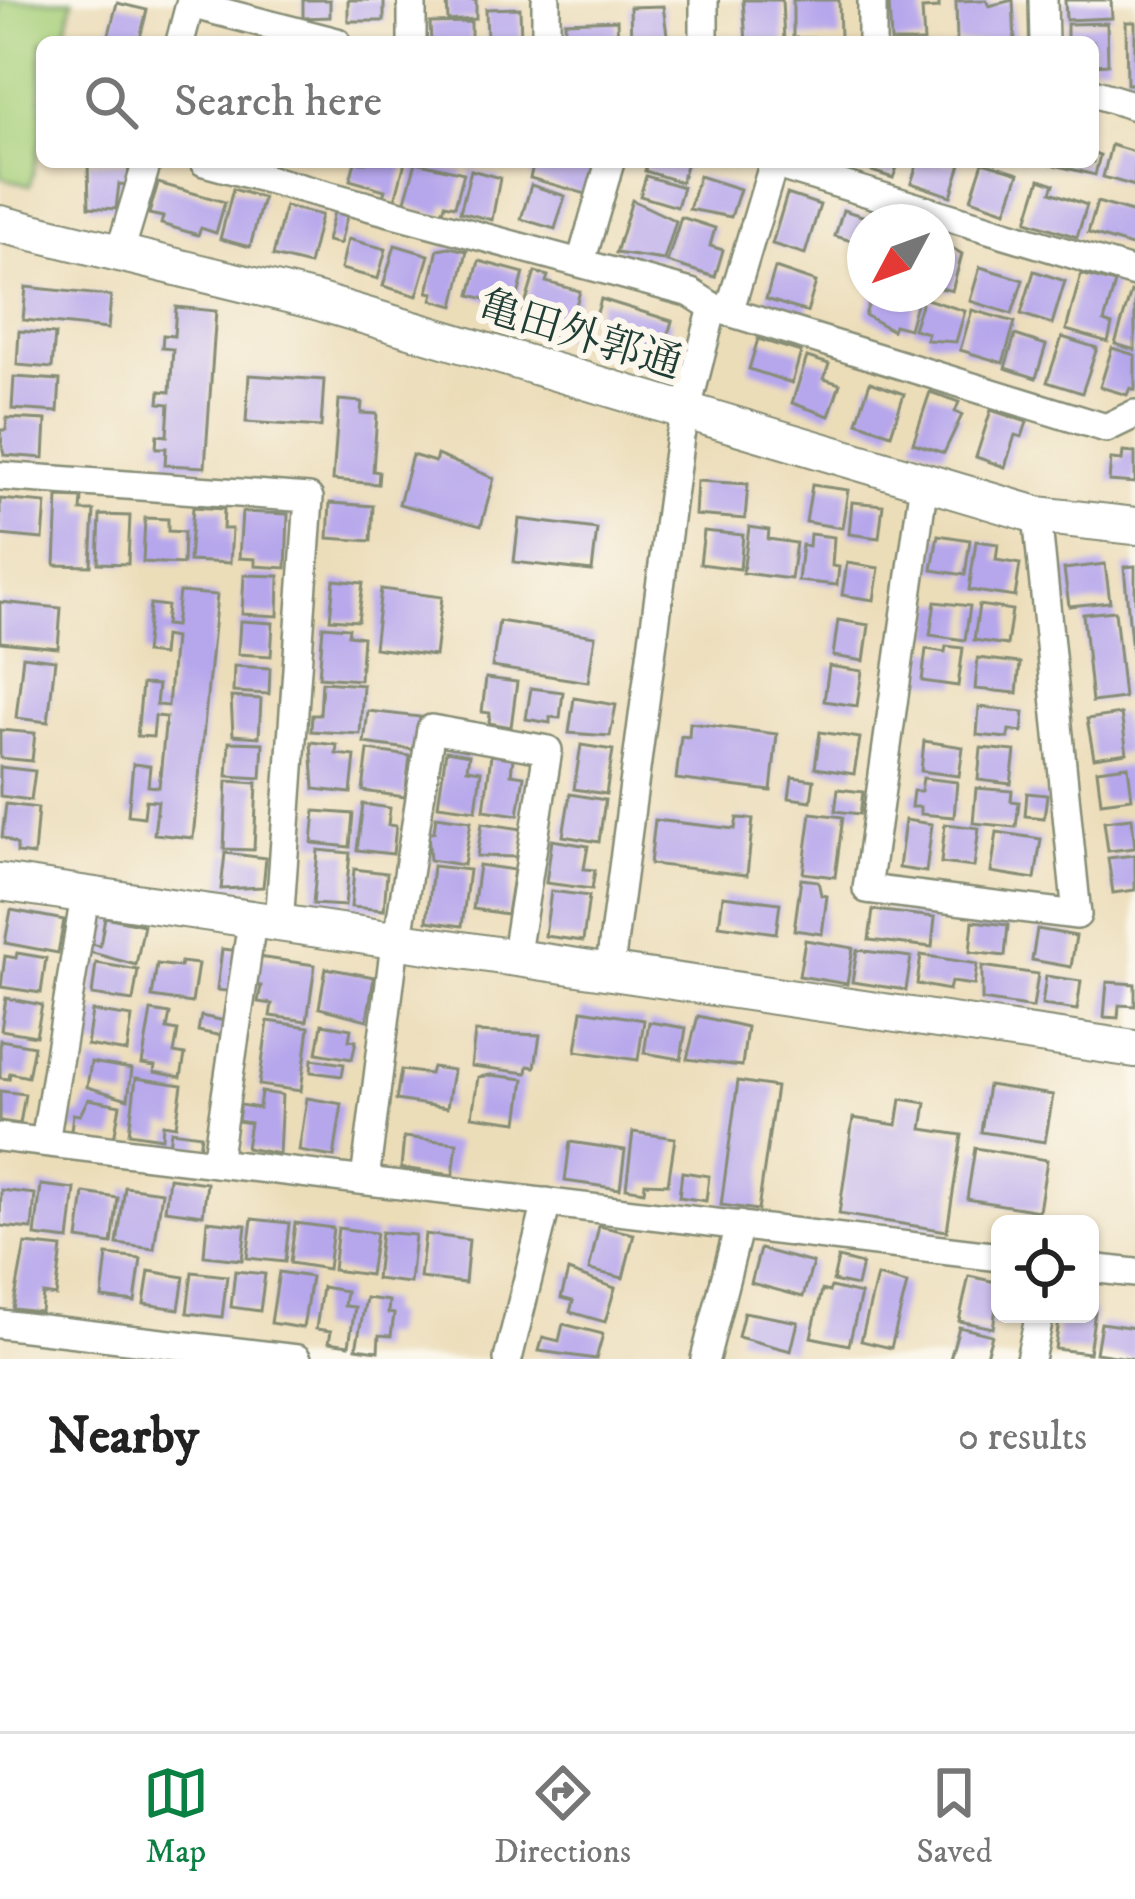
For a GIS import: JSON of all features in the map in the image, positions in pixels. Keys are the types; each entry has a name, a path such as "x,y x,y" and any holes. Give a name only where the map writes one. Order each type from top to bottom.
{"street":[{"path":"412,0 412,36"},
{"path":"546,0 546,36"},
{"path":"704,0 704,36"},
{"path":"872,0 872,36"},
{"path":"1043,0 1044,36"},
{"path":"182,36 190,4 273,11 325,36"},
{"path":"1099,95 1135,106"},
{"path":"119,255 145,168"},
{"path":"227,168 691,293 721,309 1106,428 1135,414"},
{"path":"581,262 608,168"},
{"path":"609,974 683,411 772,168"},
{"path":"790,168 1135,273"},
{"name":"亀田外郭通","path":"0,225 316,301 1037,515 1135,526"},
{"path":"0,476 310,498 266,923 216,1163"},
{"path":"924,482 868,889 1077,915 1037,515"},
{"path":"365,1180 431,729 548,750 515,961"},
{"path":"0,882 396,944 1135,1049"},
{"path":"45,1142 85,896"},
{"path":"0,1137 991,1256"},
{"path":"508,1359 547,1202"},
{"path":"705,1359 739,1225"},
{"path":"1099,1269 1135,1273"},
{"path":"1030,1359 1038,1323"},
{"path":"0,1324 145,1350 296,1359"}],"green space":[{"path":"0,0 73,0 64,36 36,36 36,160 30,186 0,177"}],"building":[{"path":"303,0 330,0 330,17 303,18"},
{"path":"348,0 384,0 384,21 348,21"},
{"path":"447,0 476,0 476,19 448,21"},
{"path":"743,0 782,0 784,36 746,36"},
{"path":"793,0 839,0 840,36 793,36"},
{"path":"939,0 939,8 922,9 924,36 891,36 889,3"},
{"path":"986,0 989,6 1013,0 1015,36 957,36 956,1"},
{"path":"1065,0 1111,0 1112,18 1066,20"},
{"path":"117,3 147,10 140,36 109,36"},
{"path":"663,6 667,36 631,36 630,7"},
{"path":"520,8 521,36 487,36 486,9"},
{"path":"617,20 618,36 566,36 565,22"},
{"path":"471,22 471,36 431,36 430,23"},
{"path":"1126,22 1135,22 1135,84 1127,84"},
{"path":"1107,23 1108,64 1099,65 1099,36 1067,36 1067,24"},
{"path":"1111,145 1135,152 1135,186 1103,177"},
{"path":"88,168 129,168 128,185 119,184 116,209 89,207"},
{"path":"353,168 403,168 395,200 383,197 385,190 350,180"},
{"path":"414,168 464,173 455,206 445,204 442,215 404,204"},
{"path":"532,168 593,168 586,194 530,178"},
{"path":"646,168 685,168 681,182"},
{"path":"863,168 897,168 893,178"},
{"path":"916,168 960,168 951,196 911,183"},
{"path":"981,168 1019,173 1006,211 971,199"},
{"path":"1066,168 1097,168 1095,175"},
{"path":"471,170 500,178 492,220 460,212"},
{"path":"646,176 683,187 677,207 640,196"},
{"path":"699,176 740,189 731,217 689,209"},
{"path":"1040,179 1054,184 1051,192 1087,205 1077,237 1027,221"},
{"path":"158,183 225,202 216,233 201,228 198,235 161,224 163,217 149,214"},
{"path":"531,185 565,196 555,229 521,219"},
{"path":"233,189 263,198 250,247 220,239"},
{"path":"787,194 820,205 805,254 772,244"},
{"path":"632,200 676,221 664,260 616,253"},
{"path":"1097,202 1135,213 1135,247 1088,233"},
{"path":"285,206 321,215 309,265 273,256"},
{"path":"843,210 847,211 847,240 835,236"},
{"path":"334,212 347,216 340,244 327,241"},
{"path":"681,217 715,228 710,246 723,250 715,277 667,262"},
{"path":"348,239 386,249 378,279 341,269"},
{"path":"395,245 429,255 417,296 383,286"},
{"path":"438,249 467,251 454,306 432,300 434,293 428,292"},
{"path":"955,250 962,254 955,280"},
{"path":"479,261 524,273 515,307 470,295"},
{"path":"980,267 1023,280 1012,314 970,301"},
{"path":"775,268 816,282 807,312 766,299"},
{"path":"1034,271 1065,281 1052,324 1021,314"},
{"path":"535,272 548,276 546,282 580,291 567,338 519,325"},
{"path":"1081,274 1115,283 1104,322 1112,325 1108,342 1066,330"},
{"path":"26,287 111,296 108,329 23,320"},
{"path":"1131,292 1135,293 1135,350 1115,344"},
{"path":"601,299 672,321 660,362 589,341"},
{"path":"176,307 216,311 205,467 165,465 166,448 156,448 157,435 167,436 169,404 159,403 160,391 170,392 173,349 162,348 163,335 174,336"},
{"path":"972,310 1015,322 1003,363 960,350"},
{"path":"965,311 956,342 926,340 928,333 913,329 918,312"},
{"path":"914,312 909,329 894,325 892,330 865,315"},
{"path":"19,331 55,334 52,368 17,365"},
{"path":"1015,335 1046,345 1036,378 1005,368"},
{"path":"1062,337 1097,348 1082,393 1047,382"},
{"path":"758,339 801,352 792,383 749,369"},
{"path":"1112,348 1135,355 1135,390 1130,388 1127,395 1100,387"},
{"path":"807,357 829,364 824,379 840,384 829,416 792,403"},
{"path":"249,375 324,380 321,427 246,422"},
{"path":"14,377 60,380 58,412 12,409"},
{"path":"870,382 904,394 891,434 857,422"},
{"path":"930,392 959,402 955,412 962,415 944,453 913,443"},
{"path":"339,400 362,402 361,413 377,414 373,471 379,472 378,484 333,480"},
{"path":"991,410 1027,422 1022,437 1015,435 1005,467 976,457"},
{"path":"7,418 46,420 44,458 4,455 0,430 6,430"},
{"path":"1123,452 1135,453 1135,483 1109,481 1111,459 1122,460"},
{"path":"412,455 435,462 437,455 494,478 481,526 399,504"},
{"path":"697,481 748,484 745,519 695,515"},
{"path":"812,485 848,490 842,528 806,522"},
{"path":"58,497 82,498 81,511 94,511 91,566 55,565"},
{"path":"0,499 46,503 43,539 0,535"},
{"path":"852,502 883,505 879,538 849,534"},
{"path":"330,503 373,506 371,541 328,538"},
{"path":"193,507 224,509 223,529 232,529 230,563 189,561"},
{"path":"242,512 288,514 286,568 255,566 255,559 239,558"},
{"path":"100,515 130,516 128,564 98,563"},
{"path":"145,518 168,519 168,531 184,532 183,564 143,562"},
{"path":"519,519 597,529 592,571 514,562"},
{"path":"749,527 769,530 768,539 796,543 791,579 743,573"},
{"path":"704,531 743,535 740,569 700,564"},
{"path":"810,534 834,537 832,566 839,567 837,585 798,581 802,545 809,546"},
{"path":"938,535 970,540 965,575 932,570"},
{"path":"976,541 998,544 996,560 1020,564 1015,597 969,590"},
{"path":"847,563 879,568 874,600 842,595"},
{"path":"1105,564 1110,602 1069,606 1064,569"},
{"path":"1135,566 1135,652 1132,652 1124,567"},
{"path":"244,575 279,576 278,616 242,614"},
{"path":"334,580 363,583 358,621 330,619"},
{"path":"381,589 442,597 435,656 374,648"},
{"path":"179,592 217,595 193,838 154,834 158,801 146,800 144,817 128,815 133,764 150,766 148,786 159,787 166,717 155,716 153,737 137,736 142,684 158,685 156,705 168,706 174,638 164,636 162,655 145,653 150,604 167,606 165,625 175,626"},
{"path":"0,602 61,608 58,648 0,642"},
{"path":"935,602 970,606 965,640 930,635"},
{"path":"979,605 1012,610 1007,645 974,640"},
{"path":"1115,611 1124,698 1092,702 1083,614"},
{"path":"838,620 869,625 864,661 833,656"},
{"path":"240,621 273,623 271,656 238,654"},
{"path":"499,621 595,636 588,682 492,667"},
{"path":"323,626 349,628 348,635 363,637 360,680 319,677"},
{"path":"946,646 963,648 958,686 922,681 926,649 945,652"},
{"path":"23,656 55,660 48,722 16,718"},
{"path":"978,658 1020,663 1017,693 975,689"},
{"path":"234,666 270,668 269,694 233,692"},
{"path":"829,666 862,671 857,706 824,701"},
{"path":"486,678 517,682 511,727 489,723 490,713 482,712"},
{"path":"322,682 363,685 360,734 311,731 312,715 320,715"},
{"path":"531,688 563,692 560,718 550,717 550,723 526,719"},
{"path":"231,697 261,699 259,737 233,735"},
{"path":"574,698 616,705 610,736 569,733"},
{"path":"979,707 1024,712 1022,732 1009,730 1008,738 977,735"},
{"path":"368,711 420,717 416,750 364,743"},
{"path":"1121,714 1127,753 1094,758 1087,719"},
{"path":"690,723 777,734 771,791 676,779 681,736 689,737"},
{"path":"0,730 35,733 32,761 0,758"},
{"path":"820,732 860,738 854,774 815,768"},
{"path":"924,741 963,747 959,776 921,771"},
{"path":"229,742 263,743 261,778 227,776"},
{"path":"311,742 337,745 336,754 355,756 351,793 314,789"},
{"path":"581,745 613,750 606,794 574,789"},
{"path":"981,748 1015,751 1011,784 978,780"},
{"path":"368,750 410,756 405,797 363,791"},
{"path":"446,751 469,755 467,769 481,771 476,810 438,805"},
{"path":"491,755 513,758 511,774 524,776 518,815 484,810"},
{"path":"1128,766 1132,798 1101,802 1097,770"},
{"path":"0,767 35,771 31,800 0,796"},
{"path":"792,777 814,780 811,801 789,798"},
{"path":"923,778 957,782 954,817 920,814 920,807 911,807 913,791 921,791"},
{"path":"227,781 257,783 254,850 224,849"},
{"path":"976,788 1012,791 1011,801 1019,802 1016,827 973,823"},
{"path":"838,789 863,792 860,814 835,811"},
{"path":"1027,793 1047,795 1044,818 1025,816"},
{"path":"570,794 605,800 599,842 563,836"},
{"path":"6,804 38,808 34,855 17,853 17,845 2,837"},
{"path":"363,804 390,808 388,825 396,826 393,854 357,850"},
{"path":"315,811 353,814 350,847 312,843"},
{"path":"811,813 843,817 835,877 803,873"},
{"path":"436,816 471,821 464,865 430,860 428,832 434,832"},
{"path":"737,818 753,819 747,875 650,864 655,820 735,829"},
{"path":"1132,818 1135,848 1108,851 1104,821"},
{"path":"905,820 932,824 926,872 899,868"},
{"path":"482,823 522,829 518,857 477,856"},
{"path":"945,824 979,828 974,867 941,863"},
{"path":"997,832 1041,839 1035,879 991,872"},
{"path":"552,840 588,846 584,869 595,870 592,889 546,883"},
{"path":"318,850 350,853 345,906 313,904"},
{"path":"225,853 266,858 263,887 221,889"},
{"path":"1135,855 1135,890 1113,893 1108,858"},
{"path":"479,865 514,870 507,914 473,909"},
{"path":"433,866 469,870 462,926 427,921"},
{"path":"354,869 387,873 384,910 351,907"},
{"path":"801,879 818,881 821,895 827,896 822,934 794,930"},
{"path":"551,891 589,896 583,941 545,936"},
{"path":"723,896 780,903 776,933 719,925"},
{"path":"11,910 64,920 58,953 5,943"},
{"path":"873,910 935,917 932,947 869,940"},
{"path":"105,917 144,925 136,965 89,952 91,944 100,946"},
{"path":"973,921 1008,925 1005,956 970,952"},
{"path":"1037,929 1076,936 1071,967 1032,960"},
{"path":"805,940 853,948 847,984 799,976"},
{"path":"222,949 241,951 236,992 217,990"},
{"path":"857,950 911,957 906,990 852,982"},
{"path":"17,953 46,958 41,993 1,987 5,956 16,958"},
{"path":"921,955 977,964 974,985 951,982 949,990 917,984"},
{"path":"258,957 315,965 307,1021 270,1016 272,1004 258,1002 261,986 254,985"},
{"path":"181,962 198,964 192,1003 152,997 157,964 180,967"},
{"path":"96,963 138,970 133,1001 92,995"},
{"path":"982,966 1038,974 1033,1008 982,1000"},
{"path":"326,968 374,977 367,1020 319,1008"},
{"path":"1046,976 1081,981 1077,1010 1042,1005"},
{"path":"1107,982 1135,984 1135,1006 1119,1005 1118,1018 1104,1017"},
{"path":"6,998 42,1005 36,1036 1,1030"},
{"path":"582,1010 644,1020 638,1060 576,1051"},
{"path":"92,1011 132,1017 127,1052 87,1045"},
{"path":"151,1011 170,1014 167,1029 178,1031 174,1053 185,1055 181,1077 154,1072 155,1066 142,1064"},
{"path":"201,1016 225,1021 222,1036 198,1031"},
{"path":"698,1016 747,1027 742,1066 687,1059"},
{"path":"268,1021 309,1027 301,1091 259,1085"},
{"path":"649,1022 686,1028 681,1059 644,1053"},
{"path":"322,1024 351,1029 349,1040 356,1041 352,1059 317,1053"},
{"path":"475,1032 540,1035 535,1067 528,1066 527,1073 471,1066"},
{"path":"0,1040 34,1046 28,1077 10,1073 9,1079 0,1078"},
{"path":"312,1059 344,1064 342,1076 311,1072"},
{"path":"91,1062 132,1069 128,1099 87,1087"},
{"path":"432,1067 453,1070 447,1108 396,1100 401,1070 430,1074"},
{"path":"478,1077 524,1079 518,1122 472,1116"},
{"path":"136,1078 182,1085 176,1126 163,1124 162,1138 129,1133"},
{"path":"738,1081 776,1087 758,1210 721,1205"},
{"path":"988,1085 1053,1095 1045,1142 981,1132"},
{"path":"0,1091 25,1094 20,1124 0,1121"},
{"path":"261,1092 282,1095 279,1154 246,1148 250,1123 238,1121 240,1105 259,1108"},
{"path":"307,1098 342,1104 334,1157 299,1151"},
{"path":"88,1099 120,1105 114,1139 71,1130 73,1114 80,1115"},
{"path":"901,1099 926,1103 922,1129 962,1135 947,1231 839,1214 853,1118 897,1125"},
{"path":"171,1131 201,1135 199,1149 169,1145"},
{"path":"633,1132 675,1138 668,1184 645,1183 644,1191 626,1188"},
{"path":"404,1137 457,1143 453,1175 401,1168"},
{"path":"570,1142 625,1150 620,1189 565,1181"},
{"path":"975,1148 1047,1160 1039,1211 967,1199"},
{"path":"682,1172 709,1176 706,1201 679,1197"},
{"path":"169,1178 207,1183 203,1215 165,1210"},
{"path":"41,1185 75,1189 69,1240 35,1236"},
{"path":"125,1187 162,1192 154,1249 117,1244"},
{"path":"1,1190 35,1194 32,1229 0,1226"},
{"path":"84,1193 118,1198 112,1244 78,1239"},
{"path":"252,1219 289,1223 285,1262 247,1258"},
{"path":"207,1221 246,1225 242,1260 204,1256"},
{"path":"295,1223 333,1228 328,1269 290,1263"},
{"path":"599,1226 634,1234 623,1278 589,1270"},
{"path":"338,1228 376,1233 370,1275 333,1270"},
{"path":"381,1232 415,1235 410,1283 376,1279"},
{"path":"425,1234 469,1240 465,1283 420,1278"},
{"path":"25,1244 62,1248 56,1296 43,1294 41,1312 13,1309"},
{"path":"760,1249 813,1263 803,1297 751,1283"},
{"path":"107,1255 141,1259 135,1302 102,1298"},
{"path":"838,1258 862,1264 857,1286 833,1281"},
{"path":"149,1271 184,1277 179,1309 144,1304"},
{"path":"235,1271 265,1274 260,1311 231,1307"},
{"path":"568,1271 615,1288 605,1322 570,1312 573,1301 561,1298"},
{"path":"192,1272 227,1276 222,1317 187,1313"},
{"path":"279,1272 311,1277 303,1328 271,1323"},
{"path":"877,1276 907,1284 891,1348 861,1341"},
{"path":"969,1276 991,1281 993,1328 959,1321"},
{"path":"322,1287 346,1291 344,1306 355,1307 349,1345 329,1342 331,1331 316,1329"},
{"path":"831,1287 861,1294 849,1345 811,1337 822,1290 829,1292"},
{"path":"366,1298 389,1301 388,1313 394,1314 391,1336 379,1335 378,1351 356,1348"},
{"path":"744,1312 798,1322 791,1351 738,1337"},
{"path":"1059,1323 1093,1323 1089,1353 1055,1349"},
{"path":"1101,1323 1135,1328 1135,1359 1096,1353"},
{"path":"563,1324 603,1334 596,1359 539,1351 543,1337 559,1341"},
{"path":"959,1327 992,1335 985,1359 950,1359"}]}
